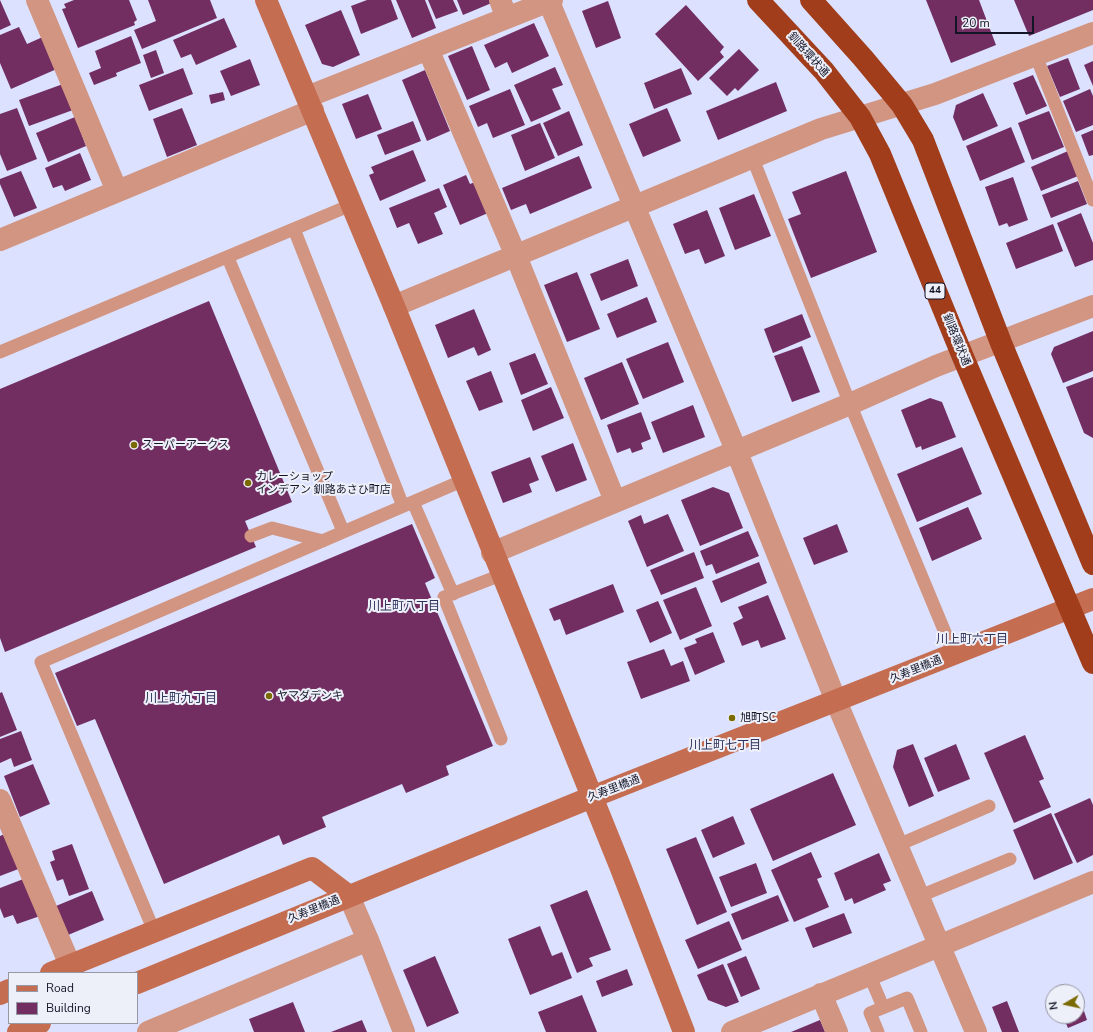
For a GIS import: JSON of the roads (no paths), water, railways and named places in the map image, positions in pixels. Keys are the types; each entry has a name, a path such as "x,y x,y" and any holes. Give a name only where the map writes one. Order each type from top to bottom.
{"highway":[{"name":"釧路環状通","path":"758,0 824,71 860,117 880,154 962,357 1093,663"},
{"path":"811,0 863,58 902,105 923,140 1001,343 1093,564"}],"street":[{"path":"37,0 116,191"},
{"path":"266,0 394,306 492,553 592,797 684,1032"},
{"path":"0,240 116,191 310,104 428,49 504,9 550,1 736,450 836,701 920,896 976,1032"},
{"path":"394,306 752,159 821,129 902,105 1036,56 1093,33"},
{"path":"428,49 516,256 615,501"},
{"path":"492,553 736,450 850,404 936,366 1001,343 1093,306"},
{"name":"久寿里橋通","path":"138,983 592,797 1093,599"},
{"path":"0,800 61,969 312,868 349,896 404,1032"},
{"path":"732,1032 1093,882"},
{"path":"148,1032 172,1027 368,940"},
{"path":"821,994 837,1032"},
{"path":"18,1032 38,1024"}],"lane":[{"path":"1036,56 1093,200"},
{"path":"752,159 850,404 954,654"},
{"path":"0,352 352,205"},
{"path":"294,229 408,504 453,594"},
{"path":"228,258 343,531"},
{"path":"154,931 41,662 464,480"},
{"path":"251,536 272,528 323,541"},
{"path":"501,575 444,597 501,739"},
{"path":"898,845 989,806"},
{"path":"920,896 1010,859"},
{"path":"869,974 883,1007"},
{"path":"878,1032 870,1013 907,998 921,1032"}],"place":[{"name":"スーパーアークス","path":"134,445"},
{"name":"カレーショップ インデアン 釧路あさひ町店","path":"248,483"},
{"name":"ヤマダデンキ","path":"269,696"},
{"name":"旭町SC","path":"732,718"}],"district":[{"name":"川上町八丁目","path":"404,607"},
{"name":"川上町六丁目","path":"972,640"},
{"name":"川上町九丁目","path":"181,699"},
{"name":"川上町七丁目","path":"725,746"}]}
